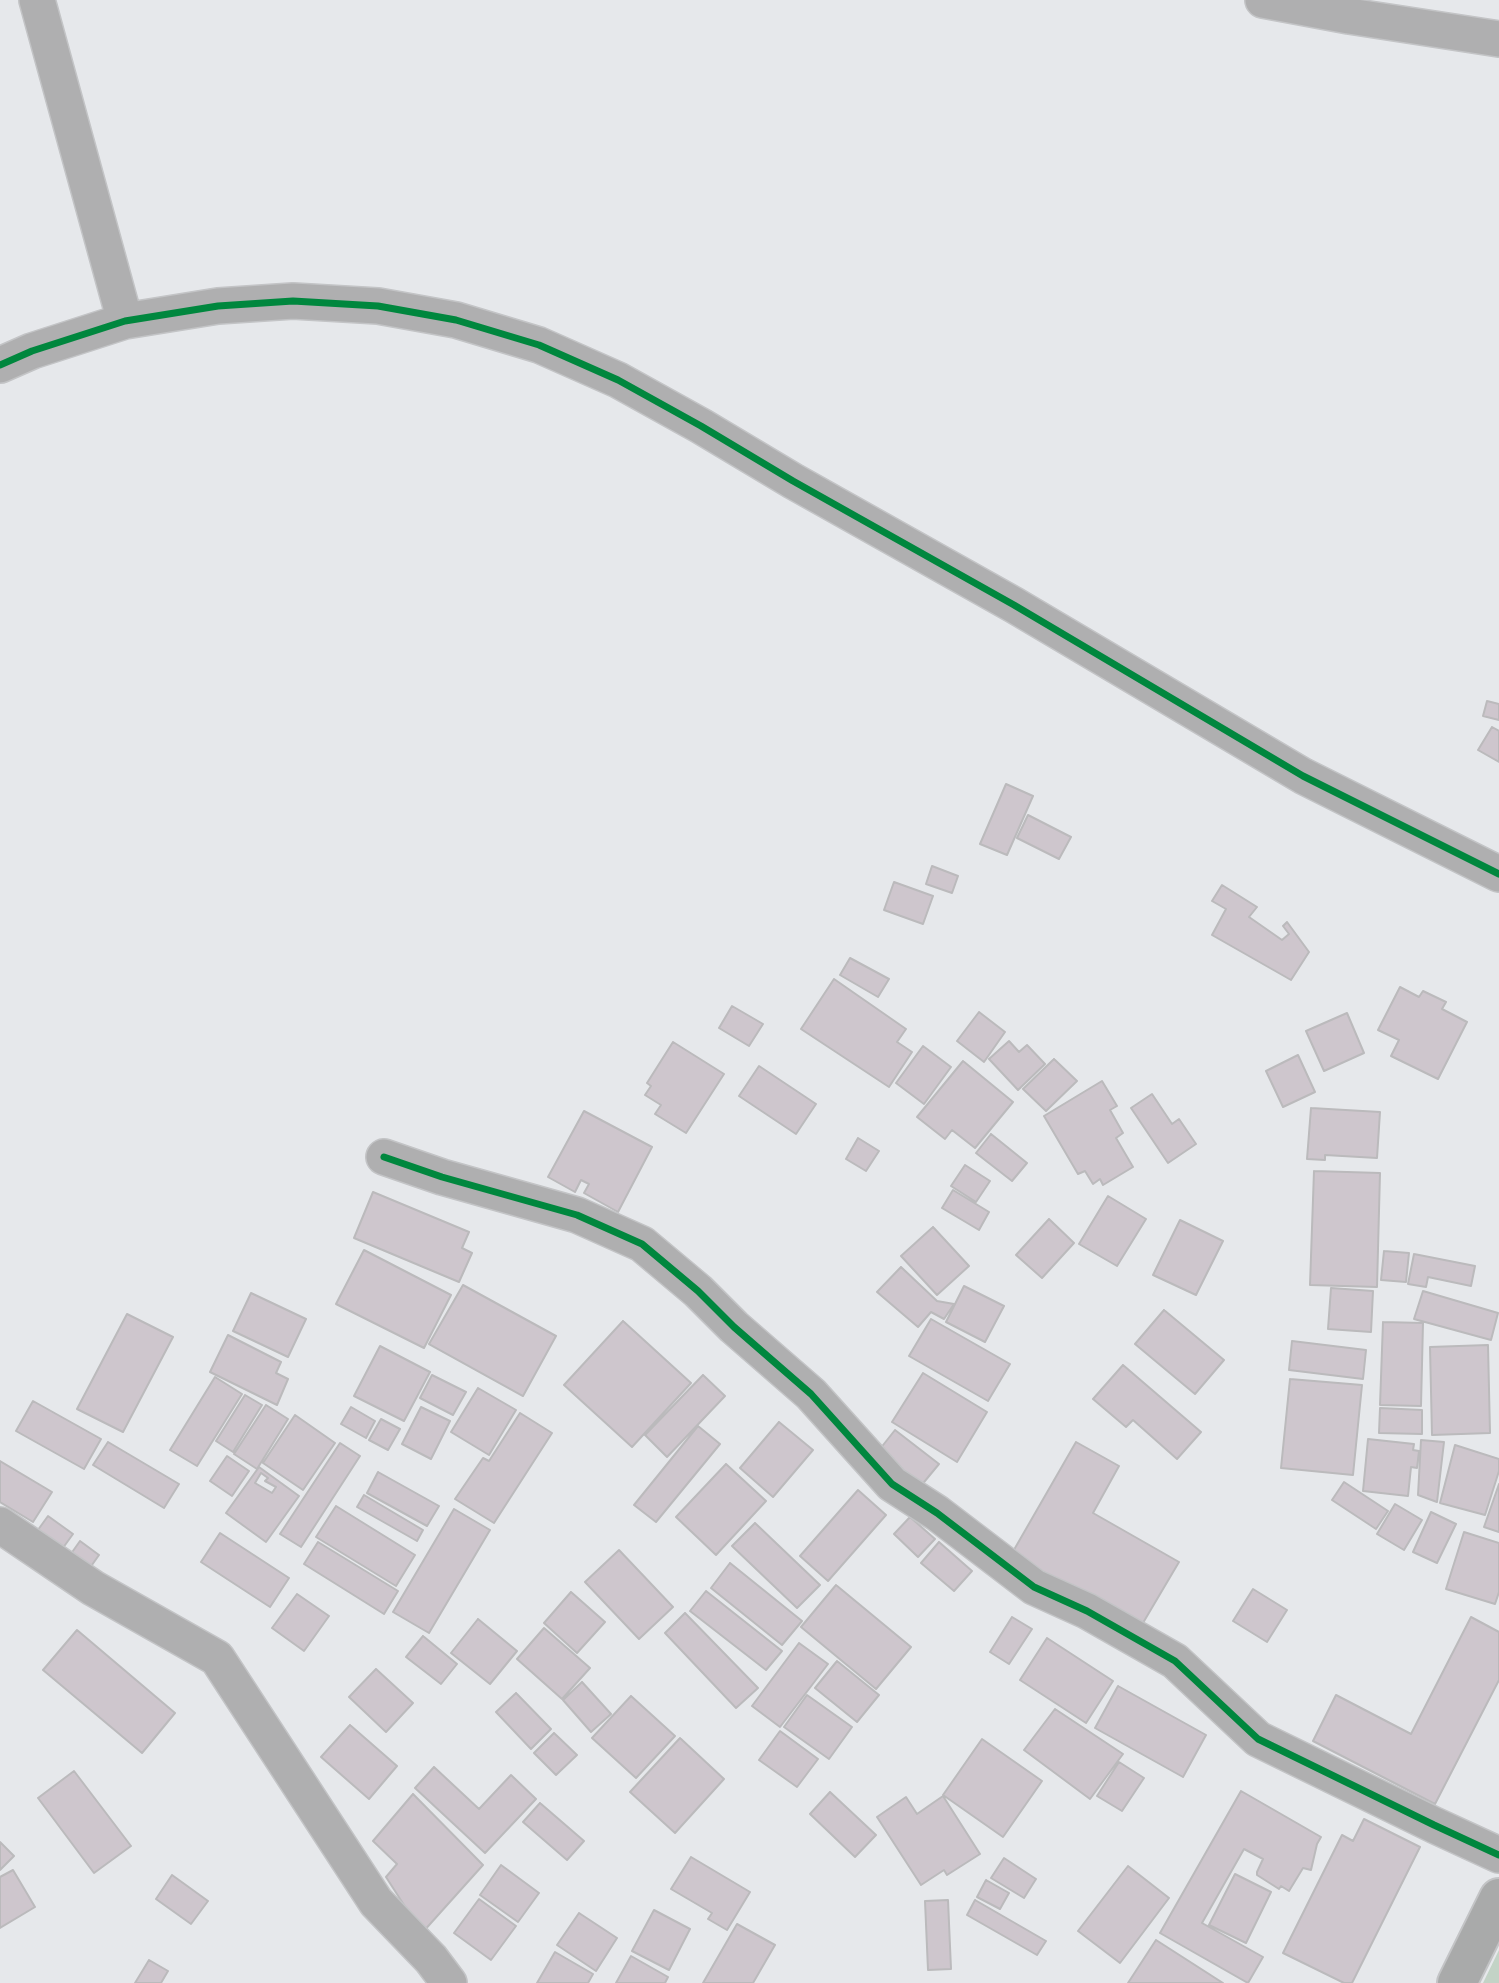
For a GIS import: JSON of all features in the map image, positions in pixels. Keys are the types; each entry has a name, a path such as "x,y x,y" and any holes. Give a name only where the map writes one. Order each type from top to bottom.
{"highway":[{"path":"1457,1983 1499,1899"}],"street":[{"path":"37,0 125,321"},
{"path":"1263,0 1499,39"},
{"path":"0,365 32,351 125,321 218,306 293,301 378,306 456,320 539,345 618,380 701,426 1014,605 1303,776 1499,873"},
{"path":"384,1157 443,1177 577,1215 642,1244 811,1394 892,1484 937,1513 1034,1587 1087,1611 1175,1661 1258,1739 1499,1855"},
{"path":"0,1525 93,1588 218,1658 376,1902 449,1983"}],"green space":[{"path":"1499,1950 1499,1983 1483,1983"}],"building":[{"path":"1487,701 1499,704 1499,720 1483,716"},
{"path":"1492,727 1499,731 1499,762 1478,750"},
{"path":"1006,784 1033,796 1007,855 980,844"},
{"path":"1028,815 1071,837 1059,859 1017,838"},
{"path":"932,866 958,876 952,893 926,884"},
{"path":"894,882 933,896 923,924 884,910"},
{"path":"1222,885 1257,907 1249,917 1282,940 1289,934 1283,926 1287,922 1309,952 1291,980 1212,935 1226,909 1212,901"},
{"path":"850,958 889,979 878,997 840,975"},
{"path":"834,979 906,1029 897,1042 912,1052 889,1087 801,1029"},
{"path":"1400,987 1419,997 1423,991 1446,1002 1442,1009 1467,1022 1438,1079 1391,1056 1399,1040 1378,1030"},
{"path":"732,1006 763,1024 749,1046 719,1028"},
{"path":"979,1012 1005,1032 984,1062 957,1041"},
{"path":"1347,1013 1364,1053 1324,1071 1306,1031"},
{"path":"1009,1041 1019,1052 1027,1045 1045,1064 1018,1090 989,1059"},
{"path":"673,1042 724,1074 686,1133 655,1114 661,1105 645,1095 651,1086 647,1083"},
{"path":"923,1046 951,1067 924,1104 896,1083"},
{"path":"1298,1055 1315,1092 1283,1107 1266,1071"},
{"path":"1054,1059 1077,1081 1046,1111 1023,1089"},
{"path":"963,1061 1013,1102 975,1148 952,1130 945,1139 917,1117"},
{"path":"759,1066 816,1104 796,1134 739,1096"},
{"path":"1102,1081 1117,1106 1110,1110 1123,1133 1116,1138 1133,1167 1103,1185 1100,1179 1093,1184 1085,1171 1078,1174 1044,1116"},
{"path":"1152,1094 1172,1124 1179,1119 1196,1144 1168,1163 1131,1108"},
{"path":"1311,1108 1380,1112 1377,1158 1325,1155 1325,1160 1307,1159"},
{"path":"584,1111 652,1147 618,1212 584,1193 589,1184 581,1180 575,1192 548,1177"},
{"path":"991,1134 1027,1163 1012,1181 976,1153"},
{"path":"858,1138 879,1151 866,1171 846,1159"},
{"path":"965,1165 990,1181 976,1202 951,1186"},
{"path":"1314,1171 1380,1173 1377,1287 1310,1285"},
{"path":"953,1190 989,1212 979,1230 942,1208"},
{"path":"373,1192 469,1232 462,1248 472,1253 459,1282 354,1238"},
{"path":"1108,1196 1146,1219 1117,1266 1079,1244"},
{"path":"1049,1219 1074,1243 1042,1278 1016,1255"},
{"path":"1180,1220 1223,1241 1196,1295 1153,1275"},
{"path":"933,1227 969,1266 937,1295 901,1256"},
{"path":"364,1250 451,1295 424,1348 336,1304"},
{"path":"1384,1251 1409,1253 1406,1282 1381,1280"},
{"path":"1414,1254 1475,1266 1471,1286 1428,1277 1426,1287 1408,1284"},
{"path":"901,1267 937,1301 954,1304 944,1319 931,1312 918,1327 877,1292"},
{"path":"463,1285 556,1336 523,1396 429,1344"},
{"path":"964,1286 1004,1306 985,1342 946,1322"},
{"path":"1331,1288 1373,1291 1371,1332 1328,1329"},
{"path":"1423,1291 1498,1313 1491,1340 1414,1319"},
{"path":"251,1293 306,1319 288,1357 233,1331"},
{"path":"1164,1310 1224,1360 1195,1394 1135,1344"},
{"path":"127,1314 173,1337 123,1432 77,1409"},
{"path":"931,1319 1010,1364 988,1401 909,1356"},
{"path":"623,1321 691,1383 632,1447 564,1385"},
{"path":"1383,1322 1423,1323 1421,1406 1380,1405"},
{"path":"228,1335 281,1362 276,1373 288,1379 277,1405 210,1372"},
{"path":"1292,1341 1366,1350 1363,1379 1289,1370"},
{"path":"1488,1345 1490,1433 1432,1435 1430,1347"},
{"path":"380,1346 430,1372 404,1421 354,1396"},
{"path":"1123,1365 1201,1432 1177,1459 1133,1420 1126,1427 1093,1399"},
{"path":"923,1373 987,1412 957,1462 892,1422"},
{"path":"432,1375 466,1392 453,1415 420,1398"},
{"path":"703,1375 725,1396 667,1457 645,1435"},
{"path":"215,1377 242,1394 197,1466 170,1450"},
{"path":"1290,1379 1362,1385 1353,1475 1281,1468"},
{"path":"478,1388 516,1410 489,1455 451,1432"},
{"path":"245,1395 262,1405 233,1452 216,1441"},
{"path":"33,1401 101,1439 84,1469 16,1431"},
{"path":"266,1405 288,1419 257,1469 234,1454"},
{"path":"351,1407 375,1421 366,1438 341,1424"},
{"path":"421,1407 450,1421 431,1459 402,1444"},
{"path":"1380,1408 1422,1410 1422,1434 1379,1433"},
{"path":"520,1413 552,1433 494,1523 455,1499 483,1458 489,1461"},
{"path":"295,1415 335,1443 303,1490 263,1463"},
{"path":"381,1419 400,1429 388,1450 369,1440"},
{"path":"779,1422 813,1450 773,1497 740,1468"},
{"path":"698,1426 720,1444 656,1522 634,1505"},
{"path":"895,1430 939,1464 920,1487 876,1454"},
{"path":"1368,1439 1414,1444 1413,1450 1419,1451 1417,1468 1411,1467 1408,1496 1363,1491"},
{"path":"1421,1440 1444,1442 1437,1502 1418,1495"},
{"path":"108,1442 179,1484 164,1508 93,1465"},
{"path":"1076,1442 1119,1466 1093,1513 1179,1562 1140,1628 1011,1555"},
{"path":"340,1443 360,1456 301,1547 280,1534"},
{"path":"1455,1445 1499,1459 1499,1471 1485,1515 1440,1503"},
{"path":"227,1456 249,1471 232,1496 210,1481"},
{"path":"0,1461 52,1492 33,1522 0,1502"},
{"path":"726,1464 766,1501 716,1555 676,1517"},
{"path":"259,1467 299,1496 266,1542 226,1513","holes":["261,1473 268,1478 265,1481 276,1487 272,1493 255,1483"]},
{"path":"378,1472 439,1506 427,1526 367,1493"},
{"path":"1344,1482 1388,1511 1376,1529 1332,1500"},
{"path":"1499,1484 1499,1532 1484,1527"},
{"path":"858,1490 886,1515 828,1581 800,1556"},
{"path":"364,1495 423,1530 417,1541 357,1507"},
{"path":"1395,1504 1422,1520 1404,1550 1377,1534"},
{"path":"336,1506 415,1555 396,1586 316,1537"},
{"path":"454,1509 490,1530 429,1633 393,1612"},
{"path":"1431,1512 1456,1524 1437,1563 1413,1552"},
{"path":"48,1516 73,1534 60,1552 35,1534"},
{"path":"910,1517 935,1539 918,1557 894,1534"},
{"path":"755,1523 820,1585 797,1608 732,1546"},
{"path":"1464,1532 1499,1543 1499,1592 1495,1604 1446,1589"},
{"path":"220,1533 289,1578 270,1607 201,1562"},
{"path":"80,1541 99,1555 87,1572 68,1558"},
{"path":"318,1542 398,1591 384,1614 304,1564"},
{"path":"939,1542 972,1571 954,1591 921,1563"},
{"path":"619,1550 673,1607 639,1639 585,1582"},
{"path":"730,1563 802,1621 782,1645 711,1588"},
{"path":"836,1585 911,1647 876,1689 801,1627"},
{"path":"1253,1589 1287,1610 1267,1642 1233,1621"},
{"path":"706,1591 782,1651 766,1670 690,1611"},
{"path":"571,1592 605,1622 577,1653 544,1623"},
{"path":"297,1594 329,1616 304,1651 272,1628"},
{"path":"685,1613 758,1688 736,1708 665,1633"},
{"path":"1012,1617 1032,1629 1009,1664 990,1652"},
{"path":"1471,1617 1499,1632 1499,1680 1435,1804 1313,1741 1336,1695 1411,1734"},
{"path":"478,1619 517,1651 490,1684 451,1653"},
{"path":"544,1628 590,1668 562,1699 517,1659"},
{"path":"77,1630 175,1713 142,1753 43,1670"},
{"path":"423,1636 457,1664 441,1684 406,1657"},
{"path":"1047,1638 1113,1681 1086,1723 1020,1680"},
{"path":"799,1643 828,1664 780,1727 752,1706"},
{"path":"837,1661 879,1695 857,1722 815,1688"},
{"path":"376,1669 413,1703 386,1732 349,1697"},
{"path":"582,1682 611,1714 591,1732 563,1700"},
{"path":"1118,1686 1206,1735 1183,1777 1095,1728"},
{"path":"516,1693 551,1729 531,1749 496,1712"},
{"path":"807,1695 852,1727 829,1759 784,1727"},
{"path":"631,1696 675,1736 636,1778 592,1738"},
{"path":"1055,1709 1123,1754 1090,1799 1024,1750"},
{"path":"350,1725 397,1766 369,1799 321,1757"},
{"path":"780,1731 818,1759 797,1787 759,1760"},
{"path":"554,1733 577,1755 556,1775 534,1753"},
{"path":"680,1738 724,1779 675,1833 630,1792"},
{"path":"982,1739 1042,1781 1003,1837 943,1795"},
{"path":"1119,1762 1144,1778 1122,1811 1097,1796"},
{"path":"434,1767 479,1809 511,1775 536,1799 485,1853 415,1788"},
{"path":"74,1771 131,1846 94,1873 38,1798"},
{"path":"1241,1791 1321,1837 1311,1870 1303,1868 1289,1891 1281,1886 1279,1889 1257,1875 1263,1859 1244,1849 1202,1923 1263,1957 1248,1983 1160,1933"},
{"path":"830,1792 876,1835 855,1857 810,1814"},
{"path":"413,1794 483,1865 422,1933 386,1877 397,1864 373,1841"},
{"path":"943,1796 980,1854 947,1875 944,1870 921,1885 877,1817 906,1797 917,1814"},
{"path":"540,1803 584,1841 567,1860 523,1822"},
{"path":"1364,1819 1420,1847 1352,1983 1344,1983 1283,1953 1342,1835 1353,1841"},
{"path":"0,1842 14,1856 0,1870"},
{"path":"691,1857 750,1892 727,1930 708,1919 712,1913 671,1889"},
{"path":"1004,1858 1036,1879 1024,1898 991,1878"},
{"path":"501,1865 539,1893 518,1922 480,1895"},
{"path":"1128,1866 1169,1898 1120,1963 1078,1931"},
{"path":"13,1870 35,1907 0,1928 0,1877"},
{"path":"1235,1874 1271,1892 1246,1943 1209,1925"},
{"path":"172,1875 208,1901 191,1924 156,1899"},
{"path":"986,1880 1009,1893 1000,1909 977,1897"},
{"path":"479,1899 516,1926 491,1960 454,1933"},
{"path":"948,1900 951,1969 928,1970 925,1901"},
{"path":"975,1900 1046,1941 1037,1955 967,1915"},
{"path":"654,1910 690,1929 669,1970 632,1951"},
{"path":"579,1913 617,1938 596,1971 557,1945"},
{"path":"737,1924 775,1945 753,1983 703,1983"},
{"path":"1156,1940 1223,1983 1128,1983"},
{"path":"555,1952 593,1974 588,1983 537,1983"},
{"path":"631,1956 668,1977 665,1983 616,1983"},
{"path":"149,1960 168,1971 161,1983 135,1983"}],"cycle path":[{"path":"0,365 32,351 125,321 218,306 293,301 378,306 456,320 539,345 618,380 701,426 1014,605 1303,776 1499,874"},
{"path":"384,1157 442,1177 577,1215 642,1244 811,1394 892,1484 937,1513 1034,1587 1087,1611 1175,1661 1258,1739 1499,1855"}]}
